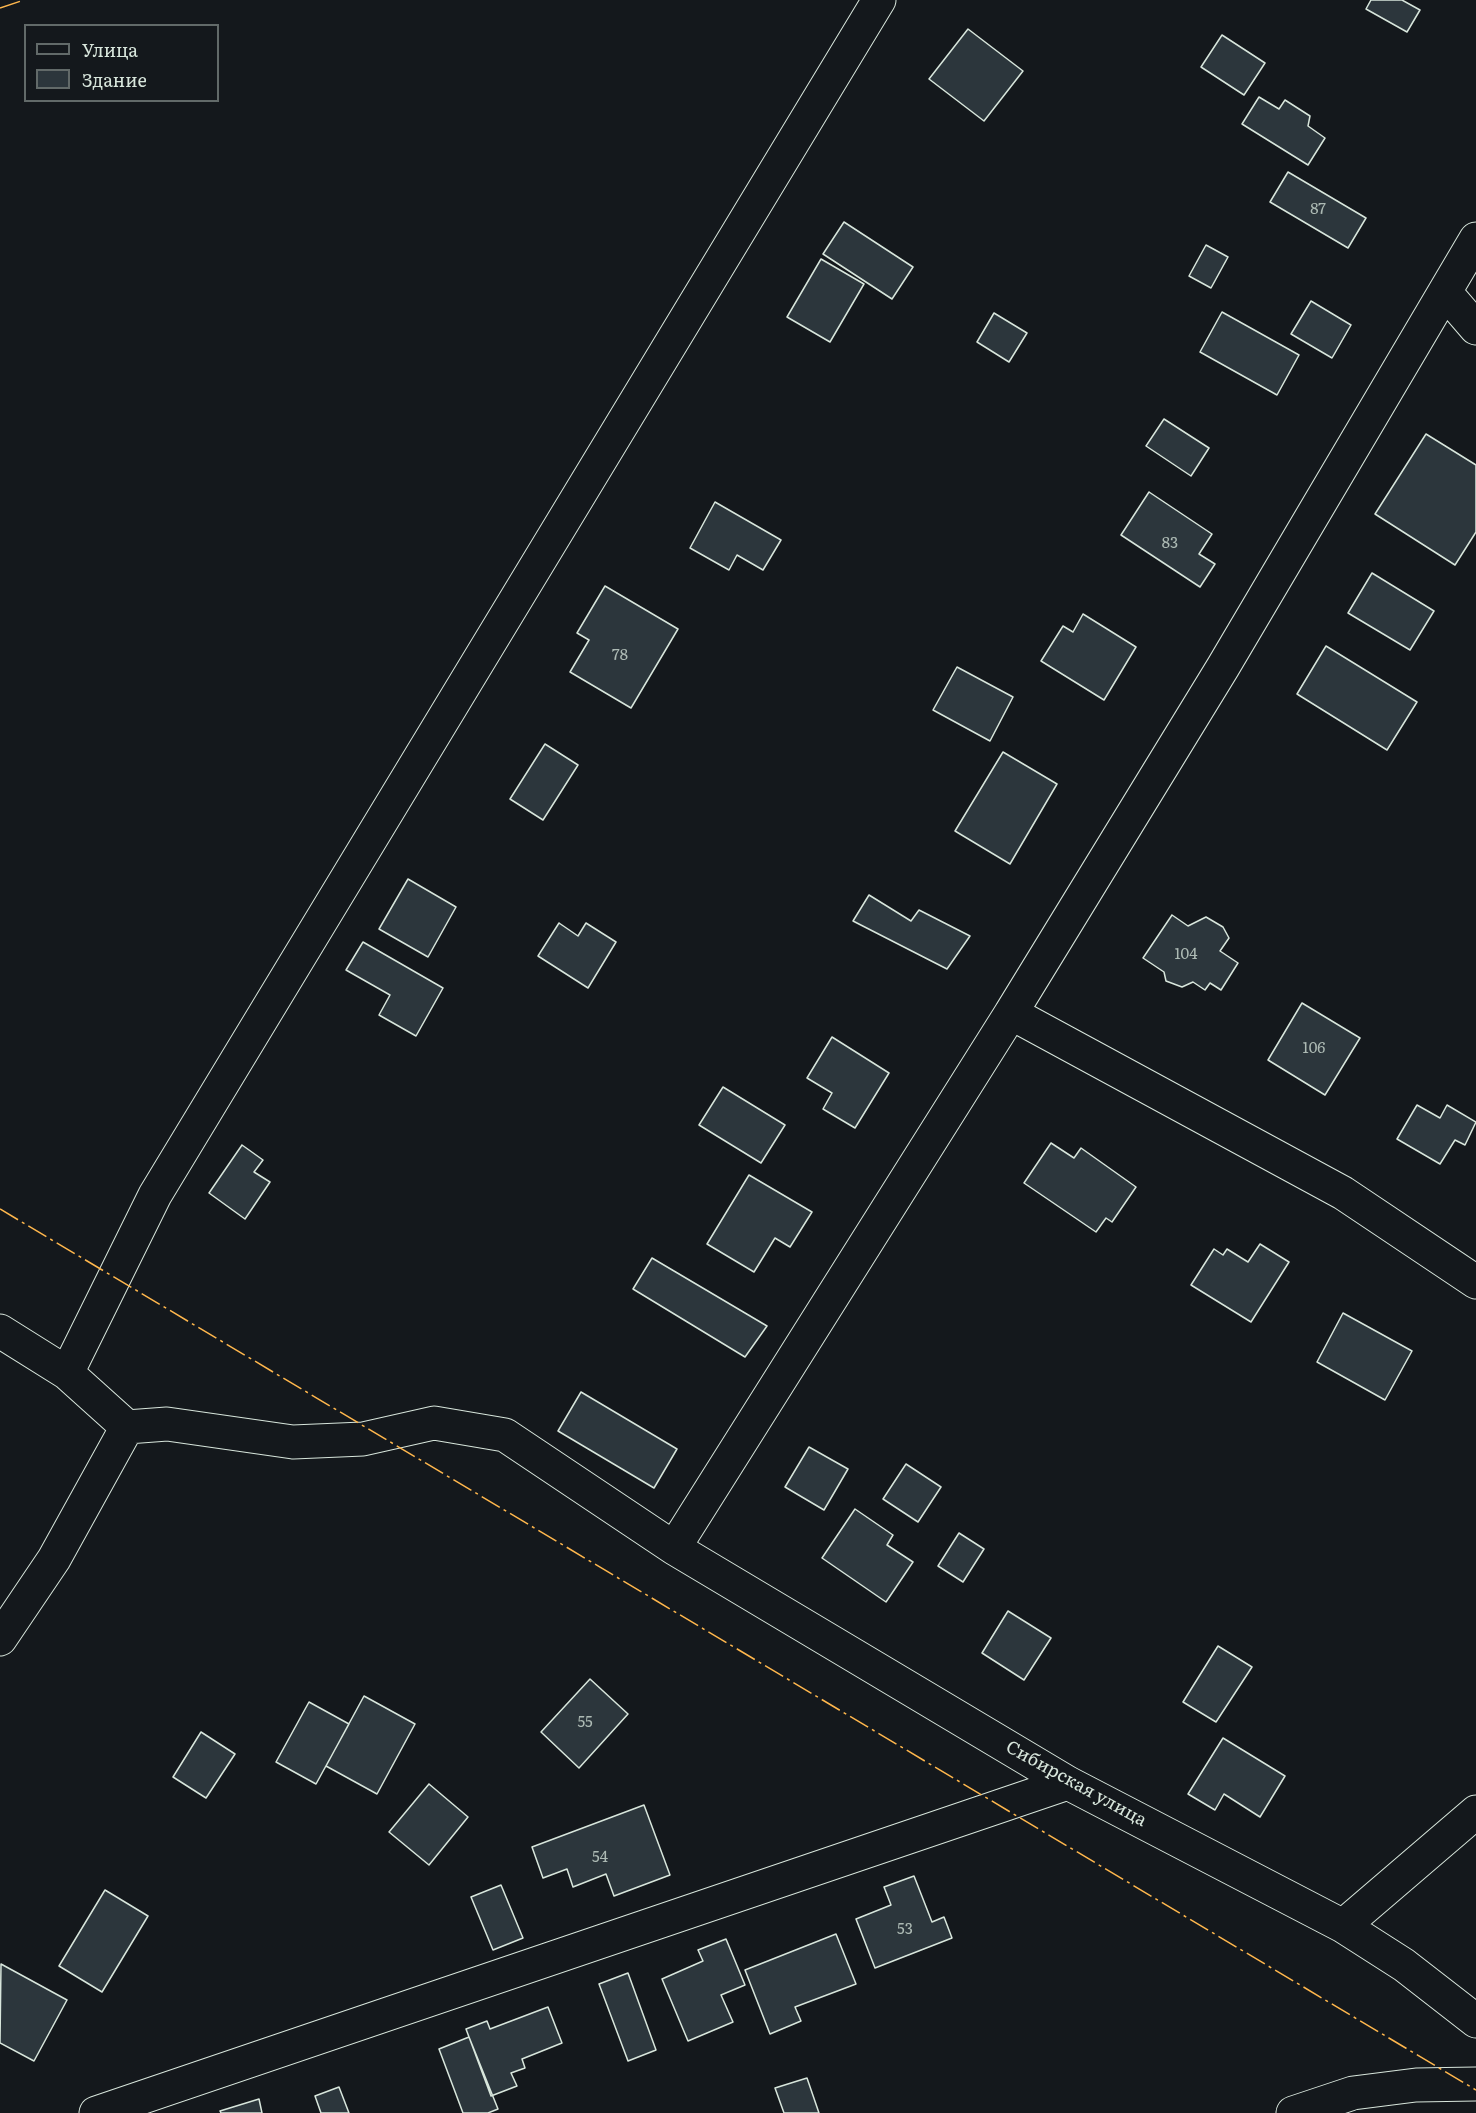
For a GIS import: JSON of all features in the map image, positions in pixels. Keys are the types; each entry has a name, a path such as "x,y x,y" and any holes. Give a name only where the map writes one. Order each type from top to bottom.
{"street":[{"path":"67,1372 155,1195 879,0"},
{"path":"674,1548 1011,1013 1223,667 1476,239"},
{"path":"1445,292 1476,328"},
{"path":"1011,1013 1343,1193 1476,1282"},
{"path":"0,1331 67,1372 127,1427 54,1559 0,1639"},
{"name":"Сибирская улица","path":"127,1427 167,1424 293,1442 363,1439 434,1423 505,1435 674,1548 1068,1783 1343,1926 1404,1965 1476,2021"},
{"path":"96,2113 1068,1783"},
{"path":"1343,1926 1476,1812"},
{"path":"1293,2113 1353,2092 1421,2099 1476,2084"}],"building":[{"path":"1371,0 1402,0 1420,10 1407,32 1366,9"},
{"path":"968,29 1023,71 984,121 929,79"},
{"path":"1222,35 1265,63 1244,95 1201,67"},
{"path":"1259,97 1279,109 1285,100 1310,116 1308,126 1325,138 1308,165 1242,124"},
{"path":"1288,172 1366,218 1348,248 1270,202"},
{"path":"844,222 913,267 892,299 823,254"},
{"path":"1206,245 1228,257 1211,288 1189,276"},
{"path":"821,259 864,284 830,342 787,317"},
{"path":"1311,301 1351,325 1332,358 1291,334"},
{"path":"1222,312 1299,355 1277,395 1200,352"},
{"path":"994,313 1027,333 1009,362 977,342"},
{"path":"1164,419 1209,448 1191,476 1146,446"},
{"path":"1426,434 1476,465 1476,532 1455,565 1375,514"},
{"path":"1149,492 1212,534 1199,554 1215,564 1200,587 1121,535"},
{"path":"715,502 781,540 763,570 737,555 729,570 690,548"},
{"path":"1372,573 1434,611 1410,650 1348,613"},
{"path":"605,586 678,629 631,708 570,672 589,640 577,633"},
{"path":"1083,614 1136,647 1104,700 1041,661 1063,626 1073,632"},
{"path":"1326,646 1417,702 1387,750 1297,694"},
{"path":"957,667 1013,697 990,741 933,710"},
{"path":"545,744 578,765 543,820 510,799"},
{"path":"1003,752 1057,784 1010,864 955,831"},
{"path":"408,879 456,907 428,957 379,929"},
{"path":"869,895 911,921 919,910 970,936 947,969 853,921"},
{"path":"1172,915 1188,926 1206,917 1223,927 1229,938 1220,951 1238,963 1221,990 1210,983 1205,990 1193,982 1182,987 1166,981 1164,972 1143,958"},
{"path":"559,923 578,936 586,923 616,942 588,988 538,956"},
{"path":"363,942 443,988 416,1036 379,1015 390,995 346,970"},
{"path":"1302,1003 1360,1038 1325,1095 1268,1060"},
{"path":"832,1037 889,1073 855,1128 823,1109 832,1093 807,1078"},
{"path":"723,1087 785,1125 761,1163 699,1125"},
{"path":"1417,1105 1440,1118 1447,1105 1476,1122 1465,1145 1455,1140 1440,1164 1397,1139"},
{"path":"1051,1143 1074,1158 1081,1148 1136,1187 1112,1222 1106,1218 1096,1232 1024,1183"},
{"path":"242,1145 263,1160 254,1172 270,1182 245,1219 209,1193"},
{"path":"749,1175 812,1212 790,1247 775,1238 754,1272 707,1244"},
{"path":"1260,1244 1289,1262 1251,1322 1191,1285 1214,1249 1223,1255 1227,1249 1248,1262"},
{"path":"652,1258 767,1326 745,1357 633,1289"},
{"path":"1343,1313 1412,1351 1385,1400 1317,1362"},
{"path":"581,1392 677,1449 654,1488 558,1431"},
{"path":"809,1447 848,1469 824,1510 785,1487"},
{"path":"906,1464 941,1487 918,1522 883,1499"},
{"path":"855,1509 893,1535 887,1545 913,1562 886,1602 822,1558"},
{"path":"959,1533 984,1549 963,1582 938,1566"},
{"path":"1008,1611 1051,1638 1024,1680 982,1653"},
{"path":"1218,1646 1252,1667 1216,1722 1183,1702"},
{"path":"590,1679 628,1714 579,1768 541,1732"},
{"path":"364,1696 415,1724 377,1794 326,1766"},
{"path":"309,1702 349,1724 316,1784 276,1762"},
{"path":"201,1732 235,1754 206,1798 173,1777"},
{"path":"1223,1738 1285,1776 1260,1817 1224,1794 1215,1810 1188,1794"},
{"path":"429,1784 468,1817 429,1865 389,1832"},
{"path":"644,1805 670,1875 614,1896 606,1874 573,1887 567,1869 543,1878 532,1847"},
{"path":"914,1876 932,1922 944,1917 952,1938 875,1968 856,1919 891,1905 884,1887"},
{"path":"501,1885 523,1938 493,1950 471,1897"},
{"path":"105,1890 148,1916 102,1992 59,1966"},
{"path":"836,1934 856,1984 795,2007 801,2021 770,2034 745,1970"},
{"path":"726,1939 745,1985 721,1995 733,2022 688,2041 662,1979 703,1961 698,1950"},
{"path":"1,1964 67,2000 34,2061 0,2043"},
{"path":"628,1973 656,2050 628,2061 599,1984"},
{"path":"548,2007 562,2043 522,2059 525,2068 511,2073 517,2086 491,2096 466,2029 487,2021 490,2029"},
{"path":"469,2037 498,2109 488,2113 463,2113 439,2049"},
{"path":"807,2078 819,2113 784,2113 775,2088"},
{"path":"339,2087 349,2113 321,2113 315,2096"},
{"path":"259,2099 262,2113 221,2113 220,2111"}],"power":[{"path":"0,8 24,0"},
{"path":"0,1209 1476,2090"}]}
